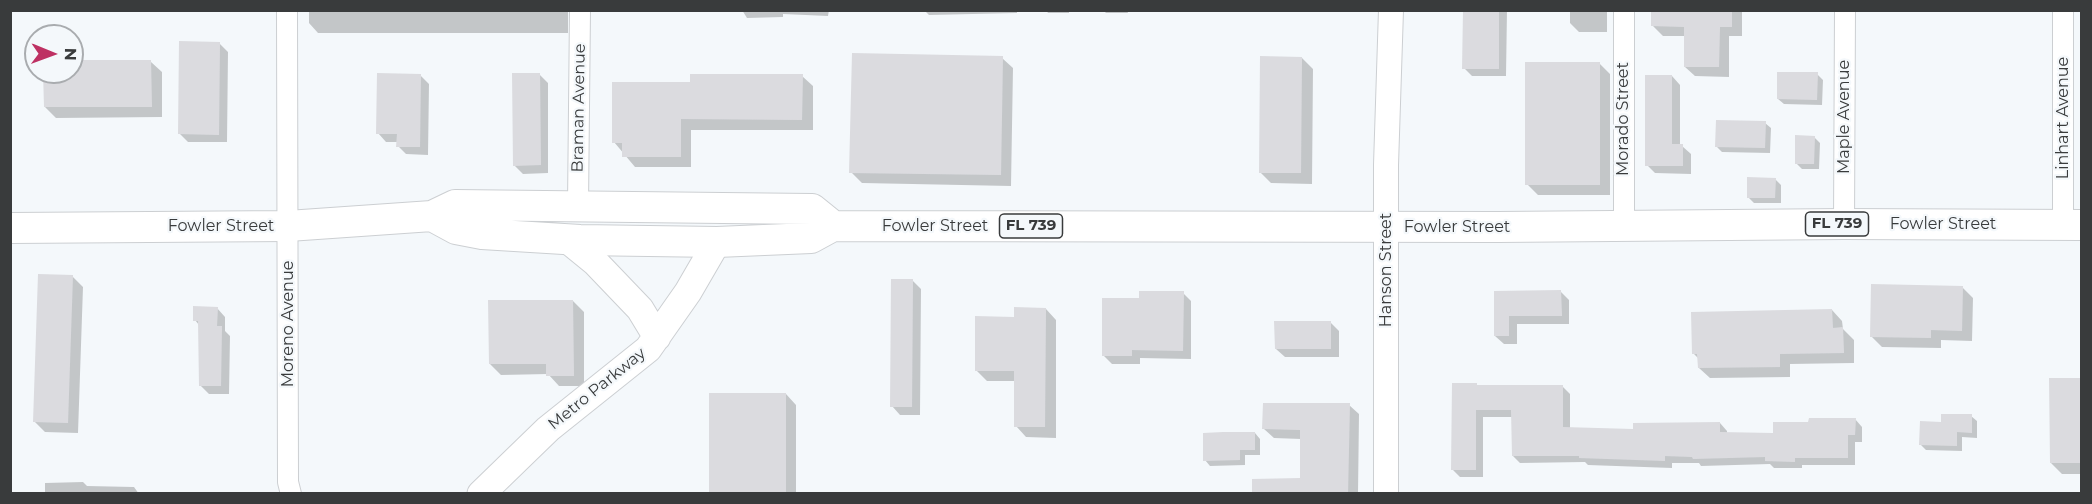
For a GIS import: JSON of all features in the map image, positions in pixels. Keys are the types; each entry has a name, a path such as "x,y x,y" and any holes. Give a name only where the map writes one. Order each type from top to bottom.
{"main road":[{"name":"Fowler Street","path":"444,222 455,205 578,205 812,209 833,226"},
{"path":"717,242 765,208"},
{"name":"Fowler Street","path":"10,228 288,226 444,222 482,234 568,240 717,242 811,238 833,226 2072,225"},
{"path":"568,240 596,262 640,309 657,337"},
{"name":"Metro Parkway","path":"482,494 548,429 638,358 657,337 688,292 717,242"}],"street":[{"name":"Moreno Avenue","path":"287,10 288,482 291,494"},
{"name":"Braman Avenue","path":"578,205 580,10"},
{"name":"Hanson Street","path":"1386,494 1386,165 1391,10"},
{"name":"Morado Street","path":"1624,10 1624,227"},
{"name":"Maple Avenue","path":"1844,224 1845,10"},
{"name":"Linhart Avenue","path":"2063,10 2072,225"}],"building":[{"path":"1463,10 1499,10 1499,69 1462,69"},
{"path":"1651,10 1732,10 1732,27 1720,27 1719,67 1684,67 1684,27 1651,26"},
{"path":"179,41 220,42 219,135 178,134"},
{"path":"852,53 1003,56 1001,175 849,173"},
{"path":"1260,56 1302,57 1301,173 1259,173"},
{"path":"84,60 151,60 152,107 44,107 43,84 84,84"},
{"path":"1525,62 1600,62 1600,185 1525,185"},
{"path":"1777,72 1818,72 1817,100 1777,99"},
{"path":"377,73 421,74 420,147 396,147 397,134 376,134"},
{"path":"512,73 540,73 541,165 513,166"},
{"path":"690,74 803,74 802,120 681,119 681,157 622,157 622,143 612,143 612,82 690,82"},
{"path":"1645,75 1672,75 1672,144 1683,144 1683,166 1645,166"},
{"path":"1716,120 1766,121 1765,148 1715,147"},
{"path":"1795,135 1815,136 1814,164 1795,164"},
{"path":"1747,177 1776,178 1775,198 1747,198"},
{"path":"38,274 73,275 68,423 33,422"},
{"path":"891,279 913,279 912,407 890,407"},
{"path":"1871,284 1963,286 1962,331 1931,330 1931,338 1870,337"},
{"path":"1561,290 1562,316 1509,316 1509,336 1494,336 1494,291"},
{"path":"1139,291 1184,291 1183,351 1132,350 1132,356 1102,356 1102,298 1139,298"},
{"path":"488,300 573,300 574,376 546,376 546,364 489,364"},
{"path":"193,306 218,307 217,326 222,326 221,386 199,386 198,321 193,321"},
{"path":"1014,307 1046,308 1045,427 1014,427 1014,371 975,371 975,316 1014,317"},
{"path":"1832,309 1833,328 1843,327 1844,353 1780,354 1780,367 1698,368 1697,354 1692,354 1691,312"},
{"path":"1274,321 1331,321 1331,349 1275,349"},
{"path":"2049,378 2082,378 2082,463 2050,463"},
{"path":"1452,383 1563,385 1563,427 1633,429 1633,423 1720,422 1720,432 1773,433 1773,422 1808,422 1809,418 1856,418 1855,435 1848,435 1848,458 1795,458 1795,462 1765,461 1765,457 1693,459 1692,457 1665,456 1665,461 1579,458 1579,456 1512,456 1511,410 1476,410 1476,470 1451,470"},
{"path":"709,393 786,393 786,494 709,494"},
{"path":"1263,403 1350,403 1348,494 1252,494 1252,479 1300,478 1300,430 1262,429"},
{"path":"1941,414 1972,414 1972,433 1957,432 1957,446 1919,445 1920,421 1941,422"},
{"path":"1255,432 1255,450 1240,450 1240,460 1203,461 1203,433"}]}
